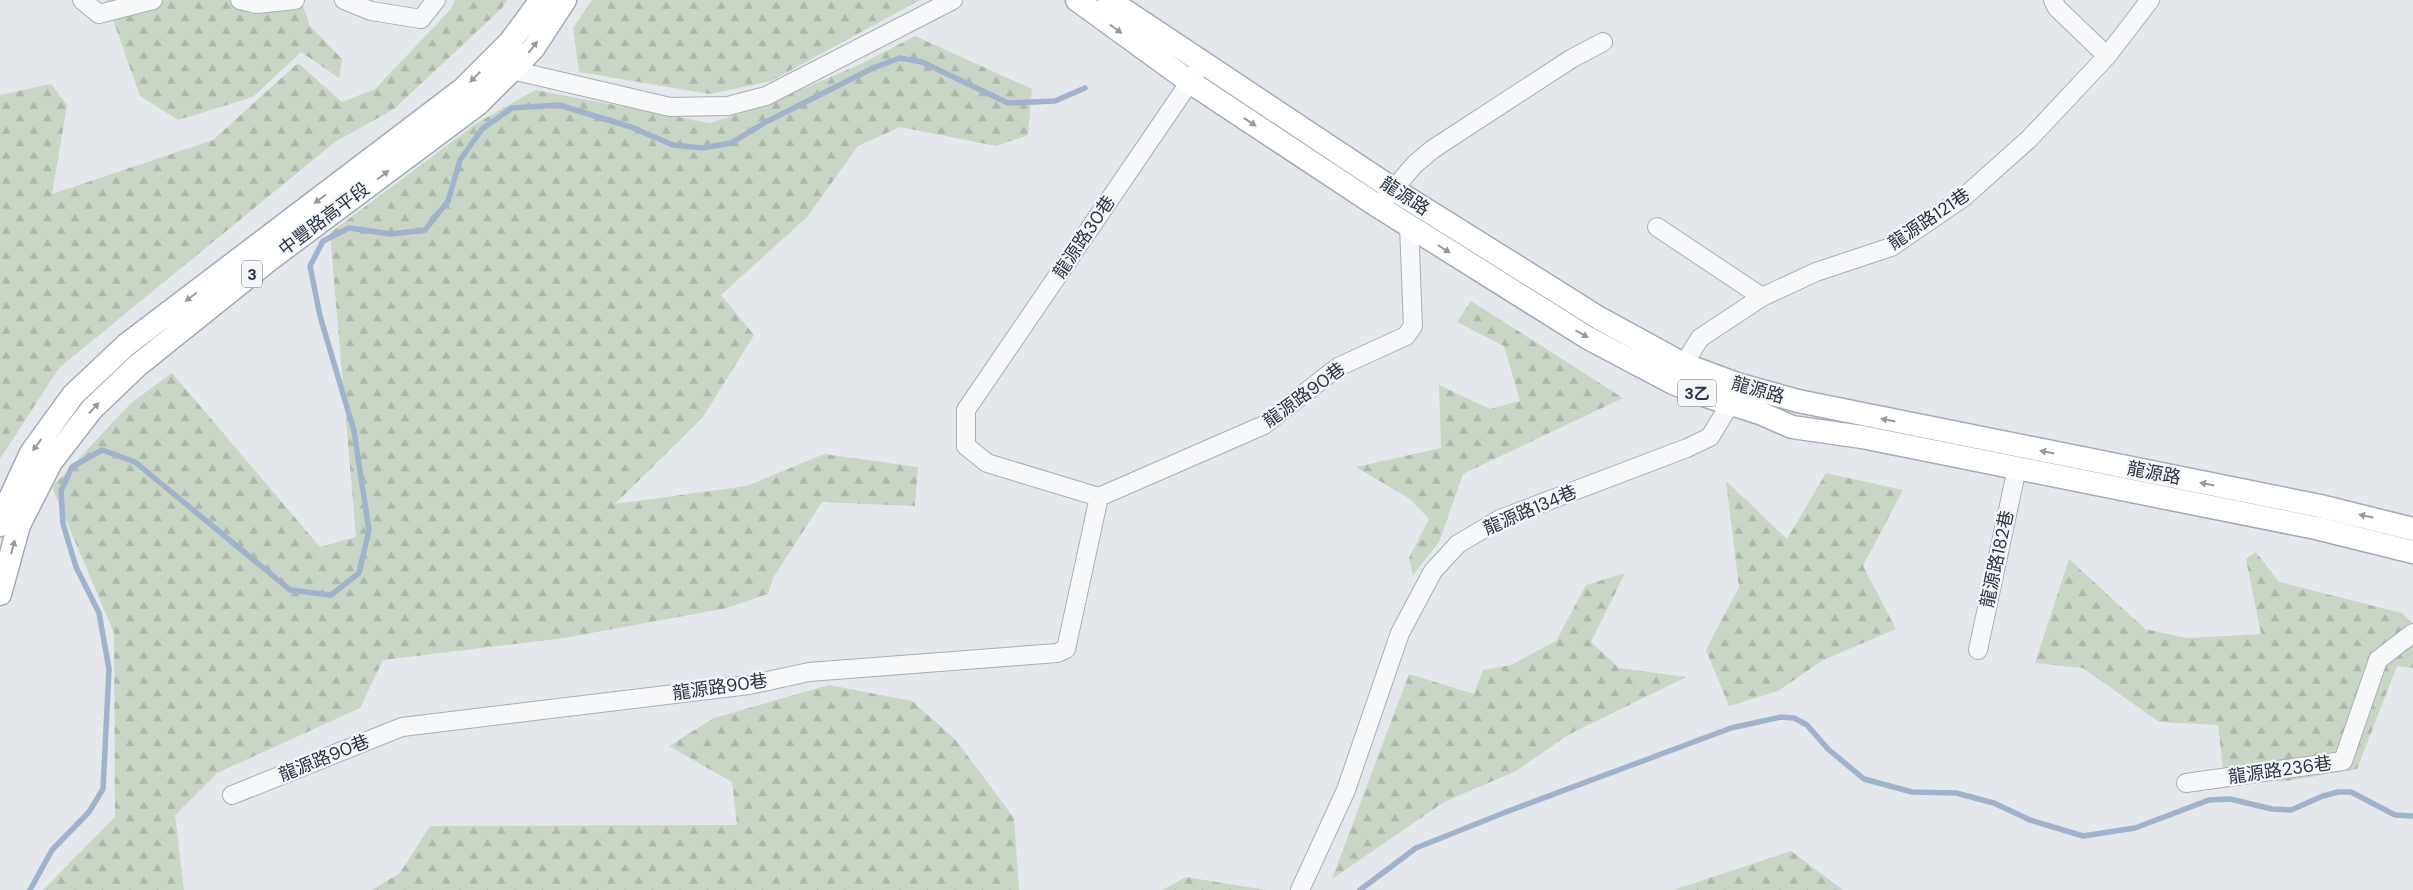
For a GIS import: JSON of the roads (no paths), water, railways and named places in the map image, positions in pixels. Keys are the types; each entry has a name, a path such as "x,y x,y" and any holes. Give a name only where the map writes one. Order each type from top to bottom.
{"main road":[{"name":"中豐路高平段","path":"0,594 19,525 51,462 92,409 225,284 463,89 510,42 540,0"},
{"name":"中豐路高平段","path":"0,525 31,453 73,395 126,345 225,284 478,104 533,49 565,0"},
{"name":"3乙","path":"1077,0 1190,82 1379,207 1564,323 1678,373 1733,394 1792,426 1862,437 2316,528 2413,552"},
{"name":"龍源路","path":"1109,0 1202,64 1678,373"},
{"name":"龍源路","path":"1733,394 1798,401 2320,506 2413,529"}],"street":[{"path":"82,0 99,14 152,0"},
{"path":"240,0 256,4 295,0"},
{"path":"344,0 371,11 420,19 436,0"},
{"path":"512,70 670,107 728,106 766,96 953,0"},
{"path":"2053,0 2057,8 2107,56"},
{"name":"龍源路121巷","path":"1678,373 1700,338 1762,297 1816,272 1891,247 1964,197 2029,140 2107,56 2150,0"},
{"path":"1379,207 1414,164 1433,149 1571,59 1603,42"},
{"name":"龍源路30巷","path":"1099,497 987,464 966,446 966,410 1202,64"},
{"name":"龍源路90巷","path":"232,795 402,727 748,685 809,672 1057,653 1066,648 1099,497 1264,425 1338,368 1406,336 1413,326 1409,226"},
{"path":"1656,227 1762,297"},
{"name":"龍源路134巷","path":"1300,890 1346,790 1400,633 1433,571 1458,544 1500,519 1687,448 1710,437 1733,394"},
{"name":"龍源路182巷","path":"1978,650 2016,468"},
{"name":"龍源路236巷","path":"2186,783 2343,761 2378,660 2413,633"}],"waterway":[{"path":"30,890 52,850 89,812 103,789 109,669 99,613 76,567 63,524 61,491 72,467 102,450 135,462 290,590 331,595 359,573 369,530 354,431 320,316 310,266 323,241 349,228 391,234 425,230 448,201 460,160 482,129 512,108 559,105 631,127 673,145 703,148 731,143 766,122 873,68 900,58 922,62 1008,103 1055,101 1085,88"},
{"path":"1360,890 1416,848 1506,812 1731,728 1781,717 1794,718 1807,725 1828,749 1864,779 1912,792 1956,793 1994,803 2030,820 2083,836 2135,828 2209,800 2230,799 2272,809 2291,810 2323,796 2338,792 2351,792 2395,815 2413,816"}]}
